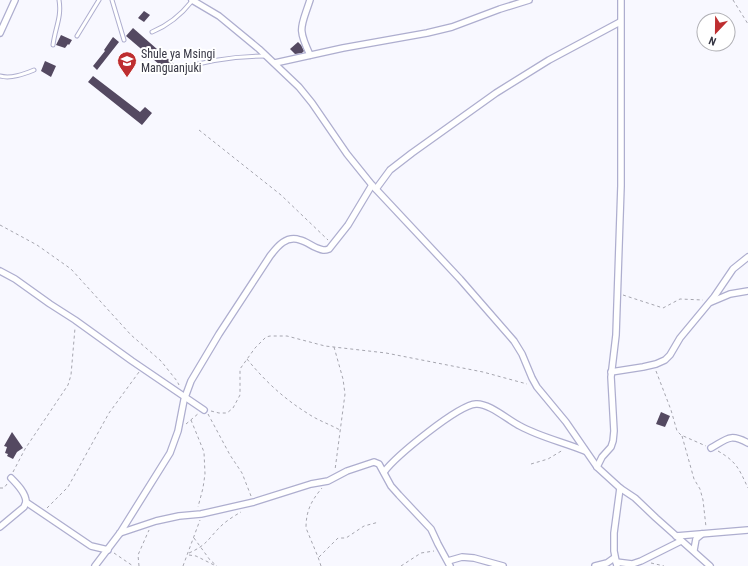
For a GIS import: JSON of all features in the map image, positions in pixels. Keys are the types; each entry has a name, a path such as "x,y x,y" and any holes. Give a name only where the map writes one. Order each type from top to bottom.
{"street":[{"path":"0,33 15,0"},
{"path":"193,0 219,16 275,63 298,87 312,103 347,154 374,187 460,279 514,341 522,354 537,387 566,422 597,467 620,488 635,498 710,566"},
{"path":"310,0 301,23 301,30 302,38 310,55"},
{"path":"275,63 343,48 427,33 528,0"},
{"path":"597,467 602,457 611,447 613,441 611,372 615,348 621,186 621,0"},
{"path":"94,566 120,533 170,453 178,431 183,396 219,334 278,246 287,240 294,238 323,250 329,249 374,187 390,170 496,93 549,60 620,22"},
{"path":"611,372 636,369 665,360 733,269 748,257"},
{"path":"0,271 75,320 205,410"},
{"path":"710,301 730,294 748,291"},
{"path":"384,472 415,443 443,421 464,408 476,404 488,407 531,431 585,451"},
{"path":"711,448 729,438 735,437 748,443"},
{"path":"120,533 152,522 251,503 311,484 330,480 347,471 378,462 391,486 398,495 432,529 449,564 462,557 483,563 503,566"},
{"path":"0,527 24,507 26,502 19,486 11,478"},
{"path":"616,562 614,533 620,488"},
{"path":"26,502 91,546 108,550"},
{"path":"676,536 748,530"},
{"path":"694,550 696,538 705,533"},
{"path":"595,566 616,562 632,564 642,561 681,541"}],"lane":[{"path":"53,45 61,12 59,0"},
{"path":"77,36 99,0"},
{"path":"112,0 124,40"},
{"path":"152,32 169,24 182,13 193,0"},
{"path":"176,70 214,59 245,56 267,56"},
{"path":"0,76 8,77 25,74 34,70"}],"path":[{"path":"733,0 748,24"},
{"path":"199,130 281,195 333,245"},
{"path":"0,225 37,244 71,269 125,330 144,348 161,361 177,381 183,396"},
{"path":"616,294 636,298 662,308 665,308 680,299 710,301"},
{"path":"0,488 3,488 11,478 25,449 68,385 71,375 74,348 75,320"},
{"path":"178,431 205,410 227,413 233,408 240,395 240,369 246,358 266,337 270,336 287,336 315,344 386,353 456,368 483,372 514,379 537,387"},
{"path":"321,566 306,528 306,517 312,500 330,480 340,430 345,390 333,347"},
{"path":"246,358 266,381 293,404 308,414 340,430"},
{"path":"656,364 657,376 671,410 677,431 681,435 730,458 736,464 748,488"},
{"path":"42,513 68,487 109,413 143,368"},
{"path":"205,410 230,456 242,473 249,491 251,503"},
{"path":"183,566 199,523 200,514 198,507 204,488 205,474 204,452 191,420"},
{"path":"681,435 694,480 700,489 703,500 705,533"},
{"path":"531,464 548,459 571,445"},
{"path":"188,553 201,547 219,528 242,510"},
{"path":"139,566 137,560 139,551 152,522"},
{"path":"318,557 338,538 346,538 364,526 379,522"},
{"path":"194,538 216,566"},
{"path":"108,550 120,556 133,566"},
{"path":"401,566 421,553 441,550"},
{"path":"188,555 196,556 216,566"},
{"path":"642,561 664,566"}],"building":[{"path":"144,11 150,15 144,22 138,18"},
{"path":"133,28 174,64 167,71 126,36"},
{"path":"61,35 72,40 65,48 56,45"},
{"path":"113,37 119,42 97,70 93,66 105,51 104,50"},
{"path":"298,42 304,51 302,53 295,54 290,49"},
{"path":"45,61 56,66 51,77 41,71"},
{"path":"93,76 140,112 145,107 152,113 142,125 88,82"},
{"path":"661,412 670,416 665,427 656,424"},
{"path":"12,432 23,448 17,452 13,459 7,456 8,454 5,453 7,447 4,446"}],"place":[{"name":"Shule ya Msingi Manguanjuki","path":"127,78"}]}
